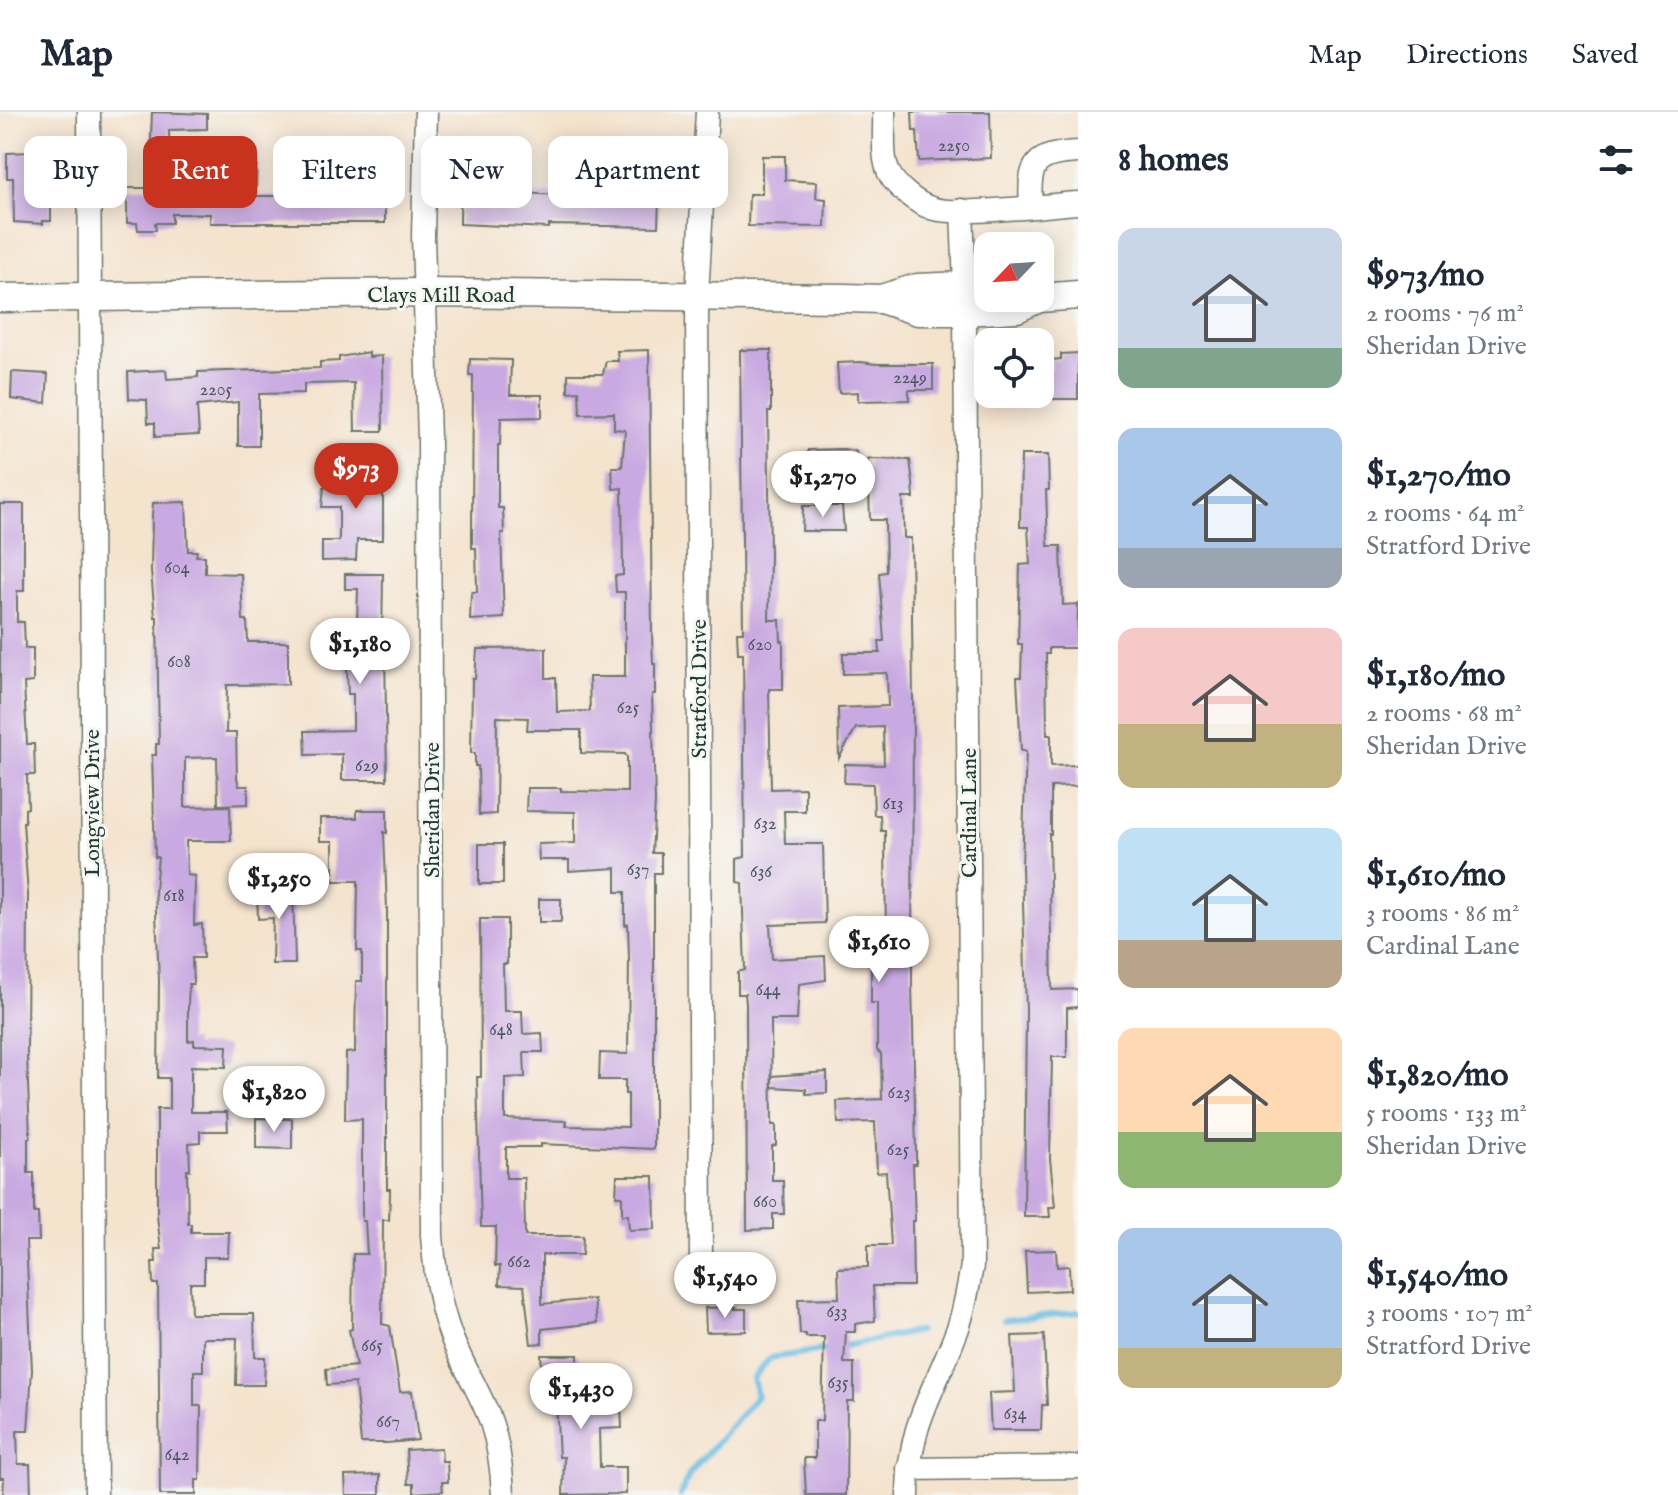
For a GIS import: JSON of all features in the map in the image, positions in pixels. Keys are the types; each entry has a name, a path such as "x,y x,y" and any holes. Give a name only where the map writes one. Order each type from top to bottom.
{"main road":[{"name":"Clays Mill Road","path":"0,298 425,293 881,299 917,288 972,294"},
{"name":"Clays Mill Road","path":"1054,296 1078,295"}],"street":[{"name":"Longview Drive","path":"89,112 96,1495"},
{"name":"Sheridan Drive","path":"426,112 423,236 429,439 432,1236 442,1310 491,1423 502,1471 503,1495"},
{"name":"Stratford Drive","path":"701,1266 697,297 707,112"},
{"path":"884,112 885,160 889,174 913,198 932,209 1078,203"},
{"path":"1031,206 1029,179 1034,168 1044,158 1058,153 1078,152"},
{"name":"Cardinal Lane","path":"908,1495 912,1443 924,1404 959,1324 972,1266 972,294 962,210"},
{"path":"908,1469 1078,1467"}],"building":[{"path":"152,112 207,114 207,129 169,130 169,136 151,136"},
{"path":"912,112 990,112 991,158 919,161"},
{"path":"24,152 24,208 51,208 51,221 43,221 43,224 14,222 13,178 7,178 7,153"},
{"path":"762,156 785,156 785,180 817,182 816,198 826,199 825,227 748,226 749,194 762,194"},
{"path":"127,188 143,188 143,208 257,208 257,196 273,196 273,208 385,208 385,223 210,223 210,214 172,214 172,223 155,223 156,230 138,230 137,223 127,223"},
{"path":"532,194 548,194 548,208 659,208 658,227 549,225 549,228 460,224 460,208 532,208"},
{"path":"649,350 652,634 655,664 655,694 652,694 655,801 652,853 661,853 661,873 654,873 654,1149 541,1144 541,1147 506,1147 506,1178 524,1178 525,1236 583,1236 582,1255 542,1255 542,1304 594,1299 597,1323 542,1329 542,1343 531,1344 524,1286 499,1285 500,1266 495,1266 496,1227 481,1227 477,1077 481,1077 480,919 507,919 507,964 503,964 504,1011 522,1011 523,1034 542,1033 543,1052 524,1052 525,1077 505,1078 505,1119 567,1121 566,1126 628,1127 625,1080 599,1080 600,1053 628,1054 629,959 625,892 616,892 616,868 569,871 569,860 539,860 538,844 575,843 575,812 526,811 527,788 627,792 627,757 625,754 581,753 581,730 527,730 528,718 497,717 496,814 479,815 478,766 475,766 475,753 471,753 472,679 475,679 477,649 546,648 546,678 556,678 557,712 590,711 589,677 625,677 625,592 616,592 615,576 623,575 622,488 613,489 612,467 622,467 625,430 614,429 614,413 580,414 579,391 568,392 568,374 603,374 606,361 618,361 617,351"},
{"path":"740,350 771,350 771,412 768,412 769,620 780,620 783,689 769,689 771,789 805,788 805,811 784,811 785,844 823,844 825,923 770,925 772,959 825,956 826,980 799,984 797,1020 771,1020 772,1125 776,1125 776,1145 772,1146 772,1180 783,1180 784,1214 773,1214 773,1229 747,1230 746,1004 745,994 738,994 738,972 745,970 742,883 737,882 737,859 745,857 743,653 738,653 737,632 743,632"},
{"path":"369,352 369,357 382,356 383,431 355,431 354,383 304,384 304,393 259,394 259,446 238,446 238,402 197,406 199,435 155,437 155,423 148,423 147,400 129,399 128,372 166,370 167,379 198,377 198,372 320,368 320,362 339,361 339,357"},
{"path":"1078,353 1078,399 1054,399 1054,360 1061,359 1061,354"},
{"path":"470,359 511,360 510,395 542,395 542,417 501,418 498,508 503,508 504,618 470,620 471,594 477,592 476,548 472,548 473,375 469,375"},
{"path":"837,363 933,364 933,390 909,390 909,400 858,401 858,392 839,393"},
{"path":"12,372 48,374 46,403 11,399"},
{"path":"808,450 856,451 857,467 809,470"},
{"path":"1021,455 1048,455 1048,546 1061,546 1063,605 1078,604 1077,648 1049,648 1049,654 1046,654 1047,735 1051,735 1051,766 1078,765 1078,786 1051,787 1052,990 1078,989 1078,1007 1067,1008 1067,1057 1052,1057 1050,1159 1055,1207 1049,1207 1050,1217 1024,1217 1026,1010 1022,866 1026,751 1021,751 1017,677 1021,677 1022,644 1018,644 1020,565 1030,564 1028,527 1020,527"},
{"path":"868,459 910,460 914,498 903,498 904,538 911,538 912,984 916,1153 916,1164 913,1164 913,1286 873,1286 875,1321 855,1324 855,1332 846,1332 844,1363 854,1363 854,1401 847,1401 846,1495 806,1495 804,1458 815,1458 815,1421 822,1421 824,1337 800,1334 798,1299 839,1298 838,1268 868,1267 868,1245 891,1245 886,1172 877,1173 875,1122 838,1123 837,1101 882,1099 881,1054 877,1050 877,1003 871,1003 871,954 886,954 885,831 881,831 880,815 874,815 873,784 844,783 845,764 884,765 883,727 856,728 839,758 838,708 888,706 887,673 843,674 843,653 880,653 879,641 884,641 879,573 886,572 885,520 870,520"},
{"path":"353,464 383,464 383,540 357,540 356,560 322,561 322,541 339,541 339,507 322,507 324,487 341,488 342,474 352,473"},
{"path":"186,502 188,551 197,551 196,556 205,556 205,573 241,574 243,620 247,620 248,642 288,642 288,684 227,685 226,733 236,733 237,778 239,786 248,786 248,804 218,805 217,757 185,758 185,807 230,806 231,841 186,841 187,875 195,876 194,925 202,924 203,958 192,958 188,1041 194,1040 194,1045 227,1046 226,1067 191,1066 191,1112 227,1112 228,1131 200,1131 200,1142 189,1143 188,1224 191,1224 191,1232 229,1232 228,1257 204,1257 204,1283 190,1283 191,1314 254,1314 255,1357 265,1357 264,1385 236,1385 237,1338 203,1338 203,1371 194,1371 194,1406 201,1406 200,1480 196,1480 196,1495 160,1495 158,1284 153,1284 152,1262 156,1262 155,1249 161,1249 157,1216 157,1109 169,1109 169,1078 158,1078 159,980 155,890 158,857 155,857 152,755 156,755 156,744 159,744 157,617 151,571 152,515 153,503"},
{"path":"0,504 24,504 24,591 17,591 17,622 24,622 25,648 33,648 33,682 24,683 27,744 34,744 35,775 27,775 28,808 25,809 23,822 28,895 28,1173 34,1173 34,1213 38,1213 39,1241 26,1241 32,1370 28,1431 17,1431 18,1464 30,1464 31,1495 3,1495 4,1478 0,1478"},
{"path":"803,506 842,506 844,531 802,531"},
{"path":"345,574 383,574 387,780 342,780 342,754 306,755 305,731 353,730 353,694 348,694 346,648 320,648 320,622 357,623 358,589 345,589"},
{"path":"357,810 387,810 387,833 384,832 387,1189 390,1189 390,1195 389,1220 383,1220 382,1324 390,1326 400,1392 412,1391 418,1440 387,1443 361,1443 355,1383 327,1385 326,1369 356,1366 349,1330 352,1329 353,1254 367,1254 365,1221 362,1221 362,1119 345,1120 346,1053 355,1052 356,981 362,981 362,951 357,951 358,881 333,881 333,841 320,841 320,818 357,818"},
{"path":"479,844 503,844 503,884 479,884"},
{"path":"257,888 293,888 295,964 272,964 273,918 258,919"},
{"path":"539,899 561,899 561,922 539,922"},
{"path":"827,1072 827,1093 806,1094 806,1089 772,1087 772,1076"},
{"path":"256,1118 292,1119 292,1149 256,1148"},
{"path":"617,1176 654,1176 655,1229 629,1230 628,1215 622,1215 622,1196 616,1196"},
{"path":"1056,1250 1057,1267 1069,1266 1070,1290 1027,1292 1025,1251"},
{"path":"705,1308 746,1309 746,1331 706,1332"},
{"path":"1044,1335 1047,1405 1042,1405 1041,1430 991,1430 989,1393 1015,1392 1012,1336"},
{"path":"541,1355 578,1355 578,1407 621,1405 622,1428 599,1429 600,1467 626,1467 626,1494 563,1495 564,1457 559,1457 556,1402 544,1402"},
{"path":"441,1448 442,1461 447,1461 448,1482 442,1482 443,1491 414,1493 414,1484 408,1484 406,1450"},
{"path":"380,1475 380,1495 346,1495 345,1476"}],"waterway":[{"path":"1004,1320 1078,1312"},
{"path":"840,1347 919,1331"},
{"path":"680,1495 690,1473 757,1396 753,1378 770,1358 829,1349"}]}
